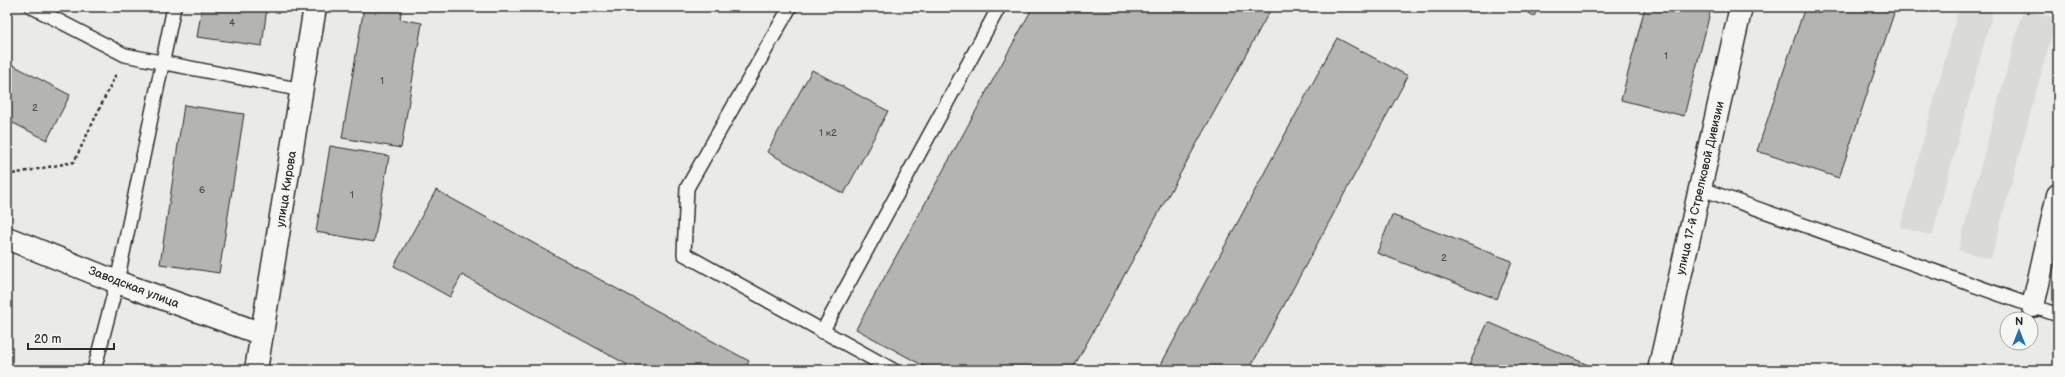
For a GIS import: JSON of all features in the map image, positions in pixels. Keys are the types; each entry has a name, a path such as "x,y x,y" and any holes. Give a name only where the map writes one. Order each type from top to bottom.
{"street":[{"name":"улица Кирова","path":"256,370 315,7"},
{"name":"улица 17-й Стрелковой Дивизии","path":"1659,370 1741,7"},
{"path":"2033,306 2058,195"},
{"name":"Заводская улица","path":"8,240 117,282 262,334"}],"lane":[{"path":"32,7 125,55 302,90"},
{"path":"94,370 117,282 174,7"},
{"path":"790,7 688,188 684,254 822,332 893,370"},
{"path":"822,332 999,7"},
{"path":"1700,188 2058,315"}],"path":[{"path":"7,175 74,162 125,55"}],"shaded area":[{"path":"1959,7 1994,7 1932,236 1900,227"},
{"path":"2023,10 2056,18 1991,259 1958,250"}],"building":[{"path":"202,7 267,7 262,46 197,37"},
{"path":"364,7 402,7 400,19 422,23 401,148 342,138"},
{"path":"1033,7 1272,7 1072,370 931,370 856,329"},
{"path":"1518,7 1539,7 1534,16"},
{"path":"1645,7 1702,7 1711,9 1684,116 1621,100"},
{"path":"1805,7 1896,7 1839,178 1757,151"},
{"path":"1337,38 1408,76 1249,370 1158,370"},
{"path":"7,62 70,95 47,140 7,120"},
{"path":"812,70 888,111 844,194 767,152"},
{"path":"184,105 244,114 219,273 160,264"},
{"path":"330,146 389,156 374,242 316,232"},
{"path":"436,190 749,361 744,370 637,370 462,275 450,297 394,266"},
{"path":"1392,215 1512,261 1497,299 1377,253"},
{"path":"1488,322 1600,370 1480,370 1469,365"}]}
